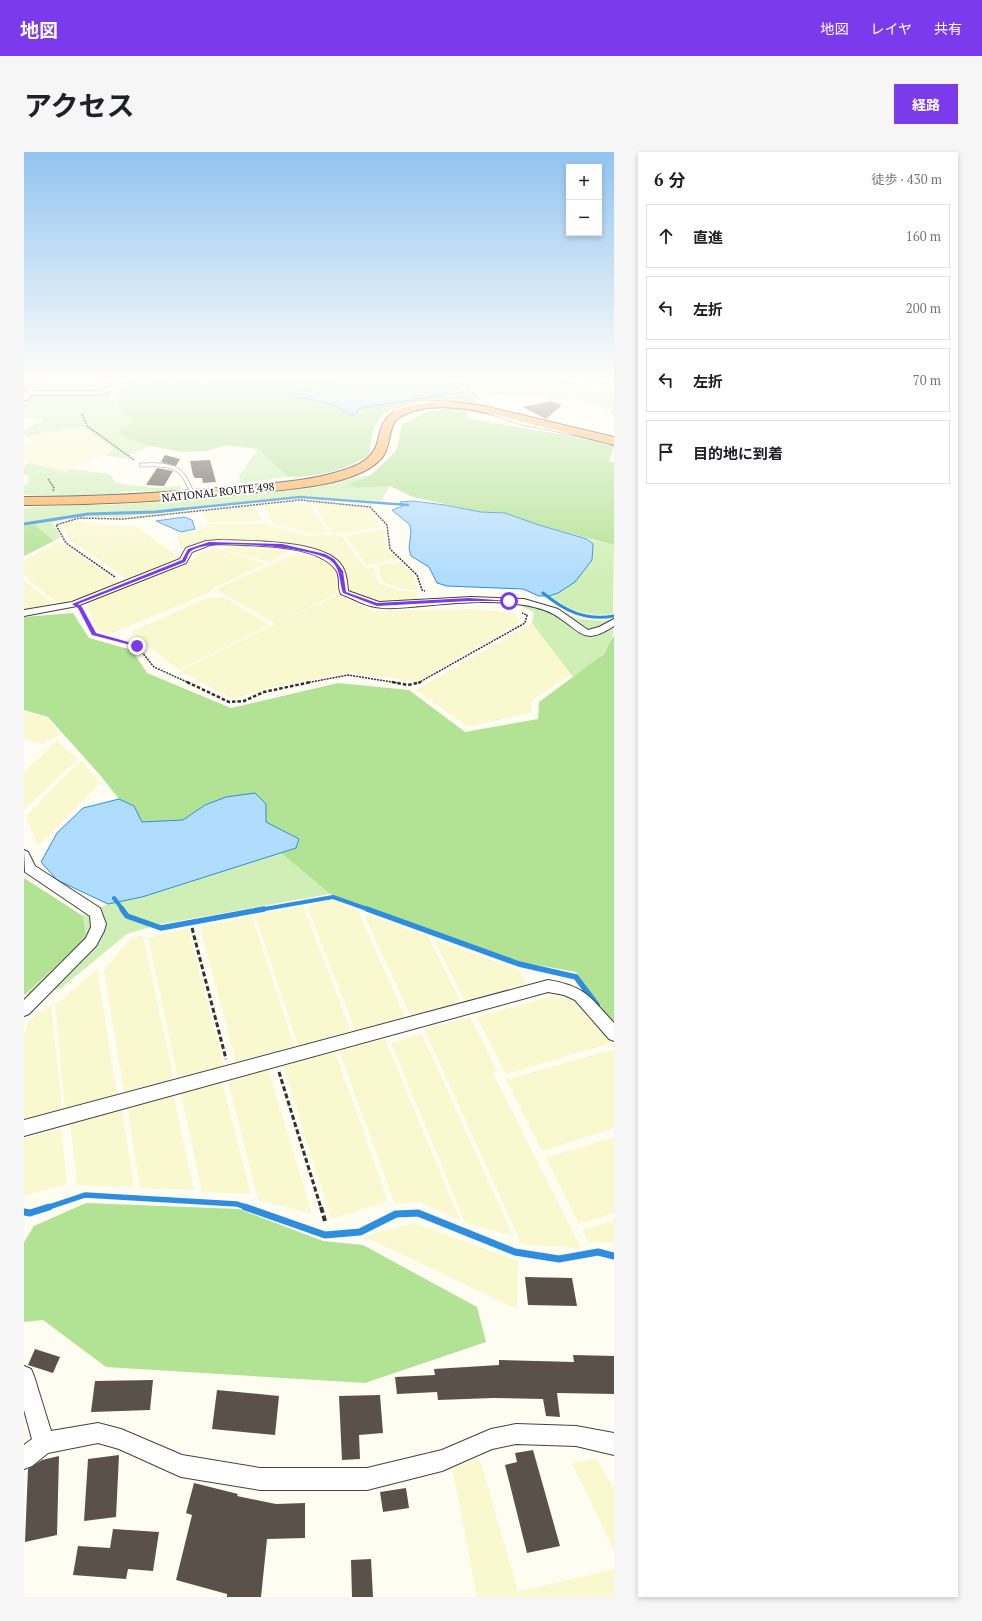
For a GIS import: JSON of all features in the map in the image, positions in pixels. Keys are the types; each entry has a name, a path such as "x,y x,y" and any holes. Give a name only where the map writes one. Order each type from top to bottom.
{"highway":[{"name":"NATIONAL ROUTE 498","path":"24,501 104,500 194,495 302,483 343,475 367,464 379,453 381,444"}],"street":[{"path":"24,612 74,604 183,561 189,550 209,543 219,542 282,545 324,555 332,560 341,571 344,592 377,605 469,599 532,604 556,611 581,632 591,634 601,632 614,622"},
{"path":"24,855 30,869 95,912 99,920 99,930 91,942 24,1010"},
{"path":"24,1128 548,986 567,989 580,996 614,1034"},
{"path":"24,1376 44,1443"},
{"path":"24,1458 44,1443 98,1433 121,1438 181,1466 260,1479 367,1479 442,1460 491,1439 516,1434 576,1436 614,1444"}],"lane":[{"path":"141,465 153,465 174,469 180,473 194,495"}],"path":[{"path":"115,444 141,465"},
{"path":"74,604 79,607 94,634 137,646 154,667 229,702 244,701 264,692 348,675 408,685 420,683 525,623 527,615 517,611"},
{"path":"192,928 230,1073"},
{"path":"275,1060 324,1221"}],"green space":[{"path":"24,444 107,444 115,450 64,472 30,463 24,459"},
{"path":"107,444 145,444 150,446 123,459 104,455 115,450"},
{"path":"145,444 371,444 369,455 340,469 310,476 288,477 258,449 226,445 207,451 183,452"},
{"path":"398,444 607,444 614,446 609,461 614,462 614,545 539,525 505,513 481,512 413,497 390,486 355,488 348,484 371,475 396,451"},
{"path":"258,449 288,477 240,483 239,476"},
{"path":"30,463 64,472 72,469 110,474 116,483 156,488 179,486 183,488 171,492 127,491 107,495 24,495 24,485 28,484 29,476 24,475 24,466"},
{"path":"371,475 348,484 355,488 390,486 381,501 300,496 125,517 75,517 52,523 61,537 54,541 34,524 24,526 24,508 127,504 188,499 311,485"},
{"path":"312,502 367,508 383,526 344,534 332,533"},
{"path":"309,503 329,533 311,534 273,524 264,505"},
{"path":"255,507 263,521 208,522 201,512"},
{"path":"82,520 89,524 136,526 181,559 127,579 70,540 62,524"},
{"path":"34,524 54,541 24,556 24,526"},
{"path":"211,524 264,524 310,536 331,534 342,536 364,567 374,568 378,583 400,591 417,591 418,599 383,602 348,590 344,568 332,555 283,543 213,539 181,551 177,534 202,529"},
{"path":"384,529 386,549 398,560 367,565 345,536"},
{"path":"587,539 614,545 613,614 586,614 565,606 549,596 558,593 593,544"},
{"path":"59,541 118,583 74,601 58,604 24,575 24,561"},
{"path":"228,546 289,552 269,562 224,550"},
{"path":"215,548 266,564 211,589 211,592 110,634 98,631 86,603 191,563 198,553"},
{"path":"297,553 327,560 335,571 338,593 275,624 216,589"},
{"path":"399,562 414,575 417,590 402,589 382,582 378,565"},
{"path":"24,580 53,604 24,610"},
{"path":"340,594 371,611 473,609 514,613 520,622 416,682 352,672 268,688 233,699 180,671"},
{"path":"223,597 270,625 179,670 131,632 205,599"},
{"path":"518,605 557,608 578,619 605,621 614,619 613,631 608,648 597,660 573,677 532,623 534,612"},
{"path":"73,613 89,638 132,650 147,673 231,708 338,683 409,690 465,732 538,719 539,702 604,654 614,635 614,1025 576,972 521,962 330,894 280,852 296,848 299,839 266,822 266,804 255,793 226,797 205,805 183,820 142,822 134,806 119,799 100,775 48,717 24,710 24,617"},
{"path":"532,623 571,674 531,701 532,712 468,727 416,690"},
{"path":"24,712 48,718 60,735 42,744 24,738"},
{"path":"57,741 78,759 24,810 24,772"},
{"path":"81,760 100,783 38,846 26,816"},
{"path":"280,852 330,894 161,924 127,934 60,989 24,995 85,938 83,916 108,904 142,897"},
{"path":"24,878 83,916 86,938 24,995"},
{"path":"332,900 358,911 405,1017 355,1030 307,906"},
{"path":"303,906 351,1031 298,1045 255,915"},
{"path":"364,914 428,936 461,1002 410,1015"},
{"path":"252,916 294,1046 236,1062 200,927"},
{"path":"188,928 224,1066 178,1078 148,938"},
{"path":"143,935 174,1079 124,1092 104,970 131,938"},
{"path":"434,940 519,970 527,984 465,1001"},
{"path":"97,970 117,1094 65,1108 55,1005"},
{"path":"557,995 575,1001 612,1043 506,1074 477,1017"},
{"path":"51,1005 62,1109 24,1119 24,1034 29,1020"},
{"path":"470,1017 497,1071 493,1073 581,1248 522,1245 424,1029"},
{"path":"422,1034 513,1236 465,1222 391,1043"},
{"path":"385,1039 460,1220 420,1202 395,1204 339,1051"},
{"path":"614,1049 614,1128 542,1151 506,1080"},
{"path":"335,1052 388,1201 331,1219 283,1066"},
{"path":"268,1069 312,1214 258,1200 228,1081"},
{"path":"222,1082 251,1194 202,1192 181,1093"},
{"path":"173,1094 194,1190 140,1188 127,1106"},
{"path":"122,1109 134,1187 77,1185 70,1123"},
{"path":"61,1129 67,1184 24,1196 24,1139"},
{"path":"614,1137 614,1213 579,1224 546,1158"},
{"path":"86,1203 239,1209 323,1241 363,1245 477,1307 486,1342 365,1383 106,1367 43,1320 24,1322 24,1242 34,1226"},
{"path":"614,1220 614,1243 588,1242 582,1231"},
{"path":"414,1223 518,1261 517,1309 363,1236"},
{"path":"597,1459 614,1489 614,1551 572,1463"},
{"path":"480,1460 518,1592 614,1569 614,1597 477,1597 452,1467"}],"water":[{"path":"413,501 481,512 505,513 587,539 593,544 592,560 575,582 558,593 549,596 539,596 523,589 447,586 437,583 429,567 411,556 409,548 411,533 410,525 392,510 403,506 400,502"},
{"path":"184,517 192,520 195,529 181,532 156,521"},
{"path":"255,793 266,804 266,822 299,839 296,848 142,897 108,904 57,880 41,862 57,833 83,808 119,799 134,806 142,822 183,820 205,805 226,797"}],"building":[{"path":"165,455 180,459 176,466 161,462"},
{"path":"210,460 216,482 203,483 202,478 195,478 193,475 190,461"},
{"path":"157,468 173,471 164,486 146,485"},
{"path":"525,1277 572,1278 577,1306 528,1305"},
{"path":"35,1349 60,1357 53,1373 28,1365"},
{"path":"573,1355 614,1356 614,1394 557,1393 560,1417 546,1416 543,1399 493,1398 438,1400 437,1392 397,1394 395,1377 435,1375 434,1369 499,1365 499,1360 574,1362"},
{"path":"153,1380 150,1410 91,1412 95,1381"},
{"path":"217,1390 279,1396 275,1435 212,1429"},
{"path":"380,1395 383,1433 359,1435 360,1459 342,1460 339,1396"},
{"path":"533,1450 560,1546 527,1553 505,1465 517,1462 515,1453"},
{"path":"119,1455 116,1517 84,1521 88,1459"},
{"path":"59,1456 57,1535 25,1542 28,1469 42,1460"},
{"path":"194,1483 238,1494 237,1496 276,1504 305,1503 305,1538 267,1539 261,1597 227,1597 227,1594 176,1580 192,1515 186,1513"},
{"path":"406,1488 409,1508 383,1512 380,1492"},
{"path":"113,1529 159,1532 153,1571 128,1569 126,1579 73,1575 78,1546 110,1548"},
{"path":"371,1559 373,1597 352,1597 351,1560"}],"waterway":[{"path":"173,510 300,497 408,505"},
{"path":"24,524 88,514 155,512 183,509"},
{"path":"543,593 567,610 585,616 614,616"},
{"path":"259,910 333,897 370,910"},
{"path":"114,898 123,910"},
{"path":"122,909 127,916 161,928 264,909"},
{"path":"367,909 519,964 576,977 597,1005"},
{"path":"49,1207 85,1195 237,1204 248,1208"},
{"path":"24,1212 30,1213 49,1207"},
{"path":"245,1207 325,1235 360,1232 396,1214 418,1213 515,1252 559,1259 598,1252 614,1256"}],"route":[{"path":"137,646 94,634 79,607 74,604 183,561 189,550 209,543 219,542 282,545 324,555 332,560 341,571 344,592 377,605 469,599 509,601"}]}
